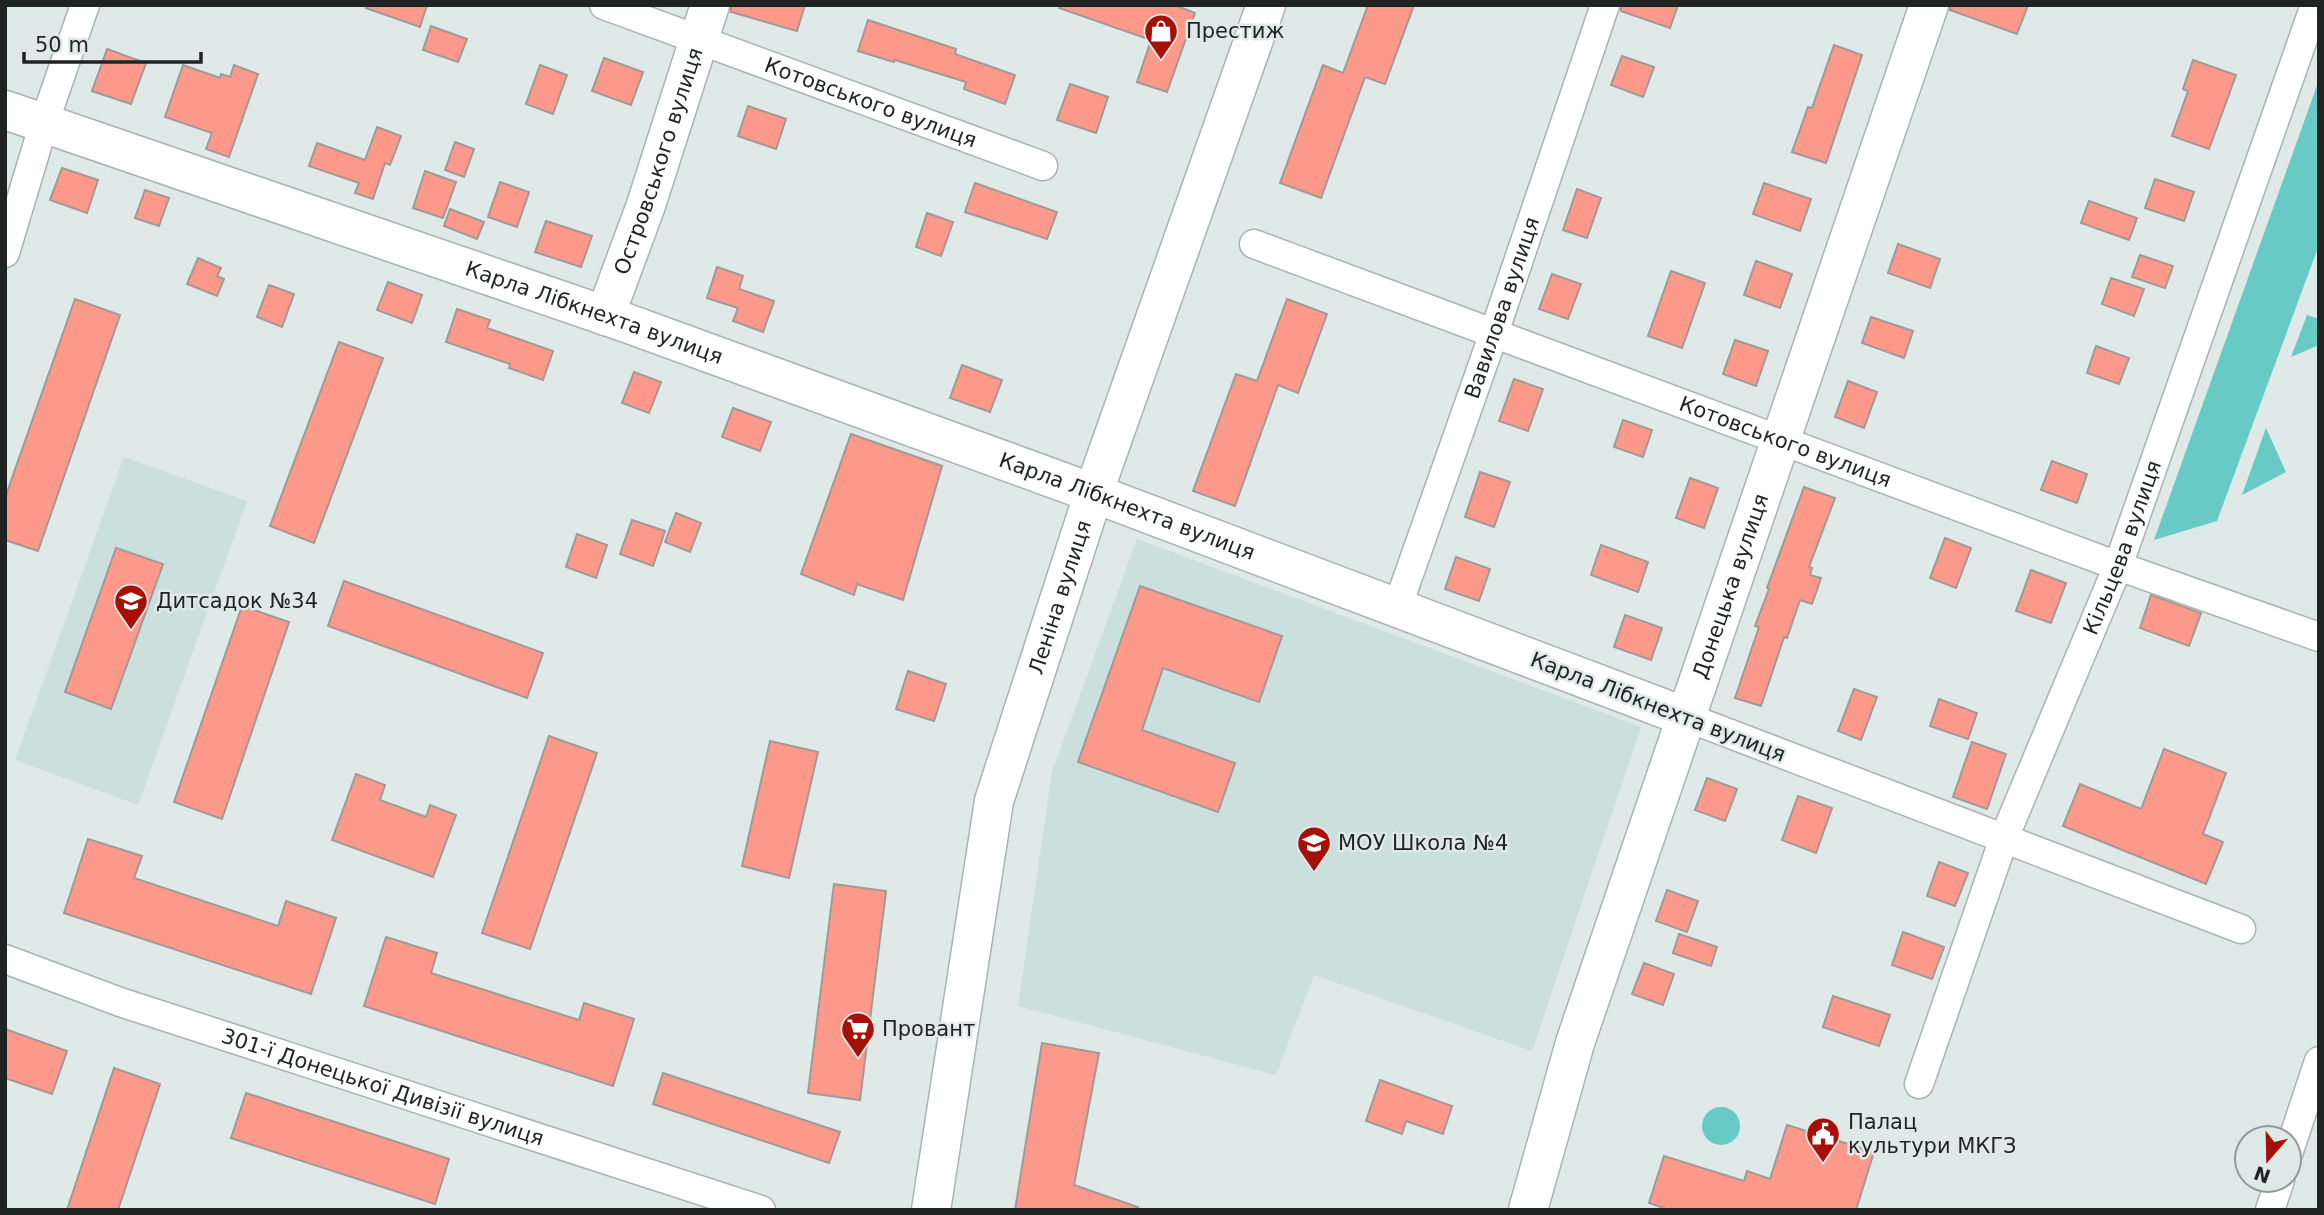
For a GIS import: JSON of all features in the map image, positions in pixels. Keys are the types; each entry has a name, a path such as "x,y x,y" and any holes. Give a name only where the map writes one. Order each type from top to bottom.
{"street":[{"path":"5,253 44,123 85,5"},
{"name":"Котовського вулиця","path":"604,5 704,22 1043,166"},
{"name":"Леніна вулиця","path":"931,1210 994,801 1093,493 1266,5"},
{"name":"Вавилова вулиця","path":"1397,608 1605,5"},
{"name":"Донецька вулиця","path":"1528,1210 1575,1043 1929,5"},
{"name":"Кільцева вулиця","path":"1919,1084 2004,838 2118,566 2315,5"},
{"name":"Островського вулиця","path":"605,316 646,205 704,22"},
{"name":"Карла Лібкнехта вулиця","path":"5,110 605,316 1093,493 2241,929"},
{"name":"Котовського вулиця","path":"1254,244 2118,566 2319,637"},
{"name":"301-ї Донецької Дивізії вулиця","path":"5,959 120,1002 761,1210"},
{"path":"2298,1124 2319,1061"}],"shaded area":[{"path":"2319,80 2319,245 2217,521 2154,540"},
{"path":"2307,315 2319,319 2319,345 2291,357"},
{"path":"2266,428 2286,472 2242,495"},
{"name":"Дитсадок №34","path":"124,457 247,501 138,805 15,760"},
{"name":"МОУ Школа №4","path":"1137,539 1641,727 1532,1051 1314,975 1276,1075 1018,1006 1052,772"},
{"path":"1721,1107 1734,1113 1740,1126 1734,1139 1721,1145 1708,1139 1702,1126 1708,1113"}],"building":[{"path":"366,5 427,5 420,27 366,8"},
{"path":"731,5 805,5 797,31 731,12"},
{"name":"Престиж","path":"1060,5 1175,5 1195,13 1167,92 1137,82 1151,40 1059,8"},
{"path":"1368,5 1414,5 1385,84 1365,77 1321,198 1280,183 1323,65 1343,73"},
{"path":"1621,5 1678,5 1670,28 1621,11"},
{"path":"1950,5 2028,5 2017,34 1950,10"},
{"path":"868,20 956,49 955,54 1015,75 1005,104 964,89 966,82 858,51"},
{"path":"431,26 467,39 458,62 423,50"},
{"path":"1834,45 1862,55 1826,163 1792,152 1808,107 1812,108"},
{"path":"107,49 146,63 131,104 92,91"},
{"path":"1622,56 1654,67 1643,97 1611,85"},
{"path":"604,58 643,72 631,105 592,91"},
{"path":"2193,60 2236,75 2209,149 2172,136 2188,91 2183,89"},
{"path":"183,65 220,78 221,74 230,77 234,65 258,74 229,157 206,149 212,133 165,117"},
{"path":"540,65 567,75 553,114 526,104"},
{"path":"1070,84 1108,97 1096,133 1057,120"},
{"path":"748,106 786,119 776,149 738,136"},
{"path":"377,127 401,136 390,165 385,163 373,199 355,193 359,183 309,166 317,143 365,160"},
{"path":"455,142 474,149 464,177 445,170"},
{"path":"62,168 98,180 87,213 50,200"},
{"path":"425,171 456,182 443,218 413,208"},
{"path":"2155,179 2194,192 2184,221 2145,208"},
{"path":"500,182 529,192 517,227 488,217"},
{"path":"975,183 1057,212 1047,239 965,212"},
{"path":"1764,183 1811,199 1800,231 1753,214"},
{"path":"1577,189 1601,198 1587,238 1563,230"},
{"path":"145,190 169,198 159,226 135,218"},
{"path":"2089,201 2137,218 2129,240 2081,223"},
{"path":"450,209 484,222 477,239 444,226"},
{"path":"927,213 953,222 941,256 916,247"},
{"path":"546,221 592,236 581,267 535,252"},
{"path":"1898,244 1940,259 1930,288 1888,273"},
{"path":"2140,255 2173,266 2165,288 2132,277"},
{"path":"198,258 221,268 217,276 224,279 217,296 187,284"},
{"path":"1756,261 1792,274 1780,308 1744,295"},
{"path":"717,267 743,276 739,289 774,301 763,332 733,321 738,308 707,298"},
{"path":"1671,271 1705,283 1682,348 1648,336"},
{"path":"1552,274 1581,284 1568,319 1539,309"},
{"path":"2111,278 2144,289 2134,316 2102,304"},
{"path":"388,282 422,295 412,323 377,310"},
{"path":"269,285 294,294 282,327 257,317"},
{"path":"75,299 120,315 38,551 5,540 5,498"},
{"path":"1287,299 1327,314 1298,393 1278,385 1235,506 1193,491 1236,374 1257,381"},
{"path":"457,309 490,320 487,328 553,351 543,380 509,368 510,364 446,342"},
{"path":"1871,317 1913,331 1904,358 1862,343"},
{"path":"1735,340 1768,351 1756,386 1723,374"},
{"path":"339,342 383,358 314,543 270,526"},
{"path":"2096,346 2129,358 2119,384 2087,373"},
{"path":"962,365 1002,380 990,412 950,398"},
{"path":"634,372 661,382 649,413 622,403"},
{"path":"1514,379 1543,389 1528,431 1499,421"},
{"path":"1848,381 1877,392 1864,428 1835,417"},
{"path":"733,408 771,422 760,451 722,437"},
{"path":"1623,420 1652,430 1643,457 1614,447"},
{"path":"851,434 942,466 903,600 857,584 854,595 801,574"},
{"path":"2052,461 2087,474 2077,503 2041,490"},
{"path":"1480,472 1510,482 1494,527 1465,517"},
{"path":"1690,478 1718,488 1704,528 1676,518"},
{"path":"1804,487 1835,498 1809,567 1812,568 1810,575 1821,578 1812,604 1800,600 1787,638 1784,637 1761,706 1735,698 1759,627 1755,626 1769,589 1767,588"},
{"path":"676,513 701,523 690,552 665,542"},
{"path":"632,520 665,531 653,566 620,554"},
{"path":"577,534 607,545 596,578 566,567"},
{"path":"1945,538 1971,548 1956,588 1930,578"},
{"path":"1601,545 1648,562 1638,592 1591,575"},
{"path":"116,548 163,564 111,709 65,692"},
{"path":"1456,557 1490,569 1479,601 1445,589"},
{"path":"2031,570 2066,583 2051,623 2016,611"},
{"path":"344,581 543,653 527,698 328,626"},
{"path":"1140,586 1282,636 1259,702 1163,668 1142,730 1235,763 1218,812 1078,762"},
{"path":"2151,595 2201,613 2189,646 2140,628"},
{"path":"242,606 289,622 222,819 174,802"},
{"path":"1625,615 1662,628 1651,660 1614,647"},
{"path":"908,671 946,684 934,721 896,709"},
{"path":"1854,689 1877,697 1861,740 1838,731"},
{"path":"1939,699 1977,713 1968,739 1930,726"},
{"path":"549,736 597,753 530,949 482,933"},
{"path":"770,741 818,752 789,878 742,866"},
{"path":"1972,742 2006,754 1987,809 1953,797"},
{"path":"2164,749 2226,773 2203,834 2223,842 2206,884 2063,826 2080,784 2141,809"},
{"path":"356,774 385,785 380,800 426,817 430,805 456,815 433,877 332,840"},
{"path":"1707,778 1737,789 1725,821 1695,810"},
{"path":"1798,796 1832,808 1816,853 1782,840"},
{"path":"88,839 142,856 134,878 278,926 286,901 336,918 311,994 64,913"},
{"path":"1939,862 1968,873 1955,906 1927,896"},
{"path":"834,884 886,891 860,1100 808,1093"},
{"path":"1667,890 1698,901 1687,932 1656,921"},
{"path":"1903,932 1944,947 1932,979 1892,965"},
{"path":"1679,934 1717,947 1711,966 1673,953"},
{"path":"386,937 437,953 431,973 579,1020 584,1003 634,1019 613,1086 364,1006"},
{"path":"1644,963 1674,974 1663,1005 1632,994"},
{"path":"1833,996 1890,1015 1879,1046 1823,1027"},
{"path":"5,1029 67,1051 52,1094 5,1078"},
{"path":"1042,1043 1099,1053 1074,1185 1138,1207 1137,1210 1015,1210"},
{"path":"114,1068 160,1084 118,1210 67,1210"},
{"path":"663,1073 840,1132 829,1163 653,1104"},
{"path":"1380,1080 1452,1106 1443,1134 1406,1121 1402,1134 1366,1121"},
{"path":"246,1093 449,1159 435,1204 231,1138"},
{"name":"Палац культури МКГЗ","path":"1787,1125 1874,1152 1856,1210 1669,1210 1649,1203 1664,1156 1744,1181 1747,1171 1770,1179"}],"place":[{"name":"Престиж","path":"1161,61"},
{"name":"Дитсадок №34","path":"131,631"},
{"name":"МОУ Школа №4","path":"1314,873"},
{"name":"Провант","path":"858,1059"},
{"name":"Палац культури МКГЗ","path":"1823,1164"}]}
